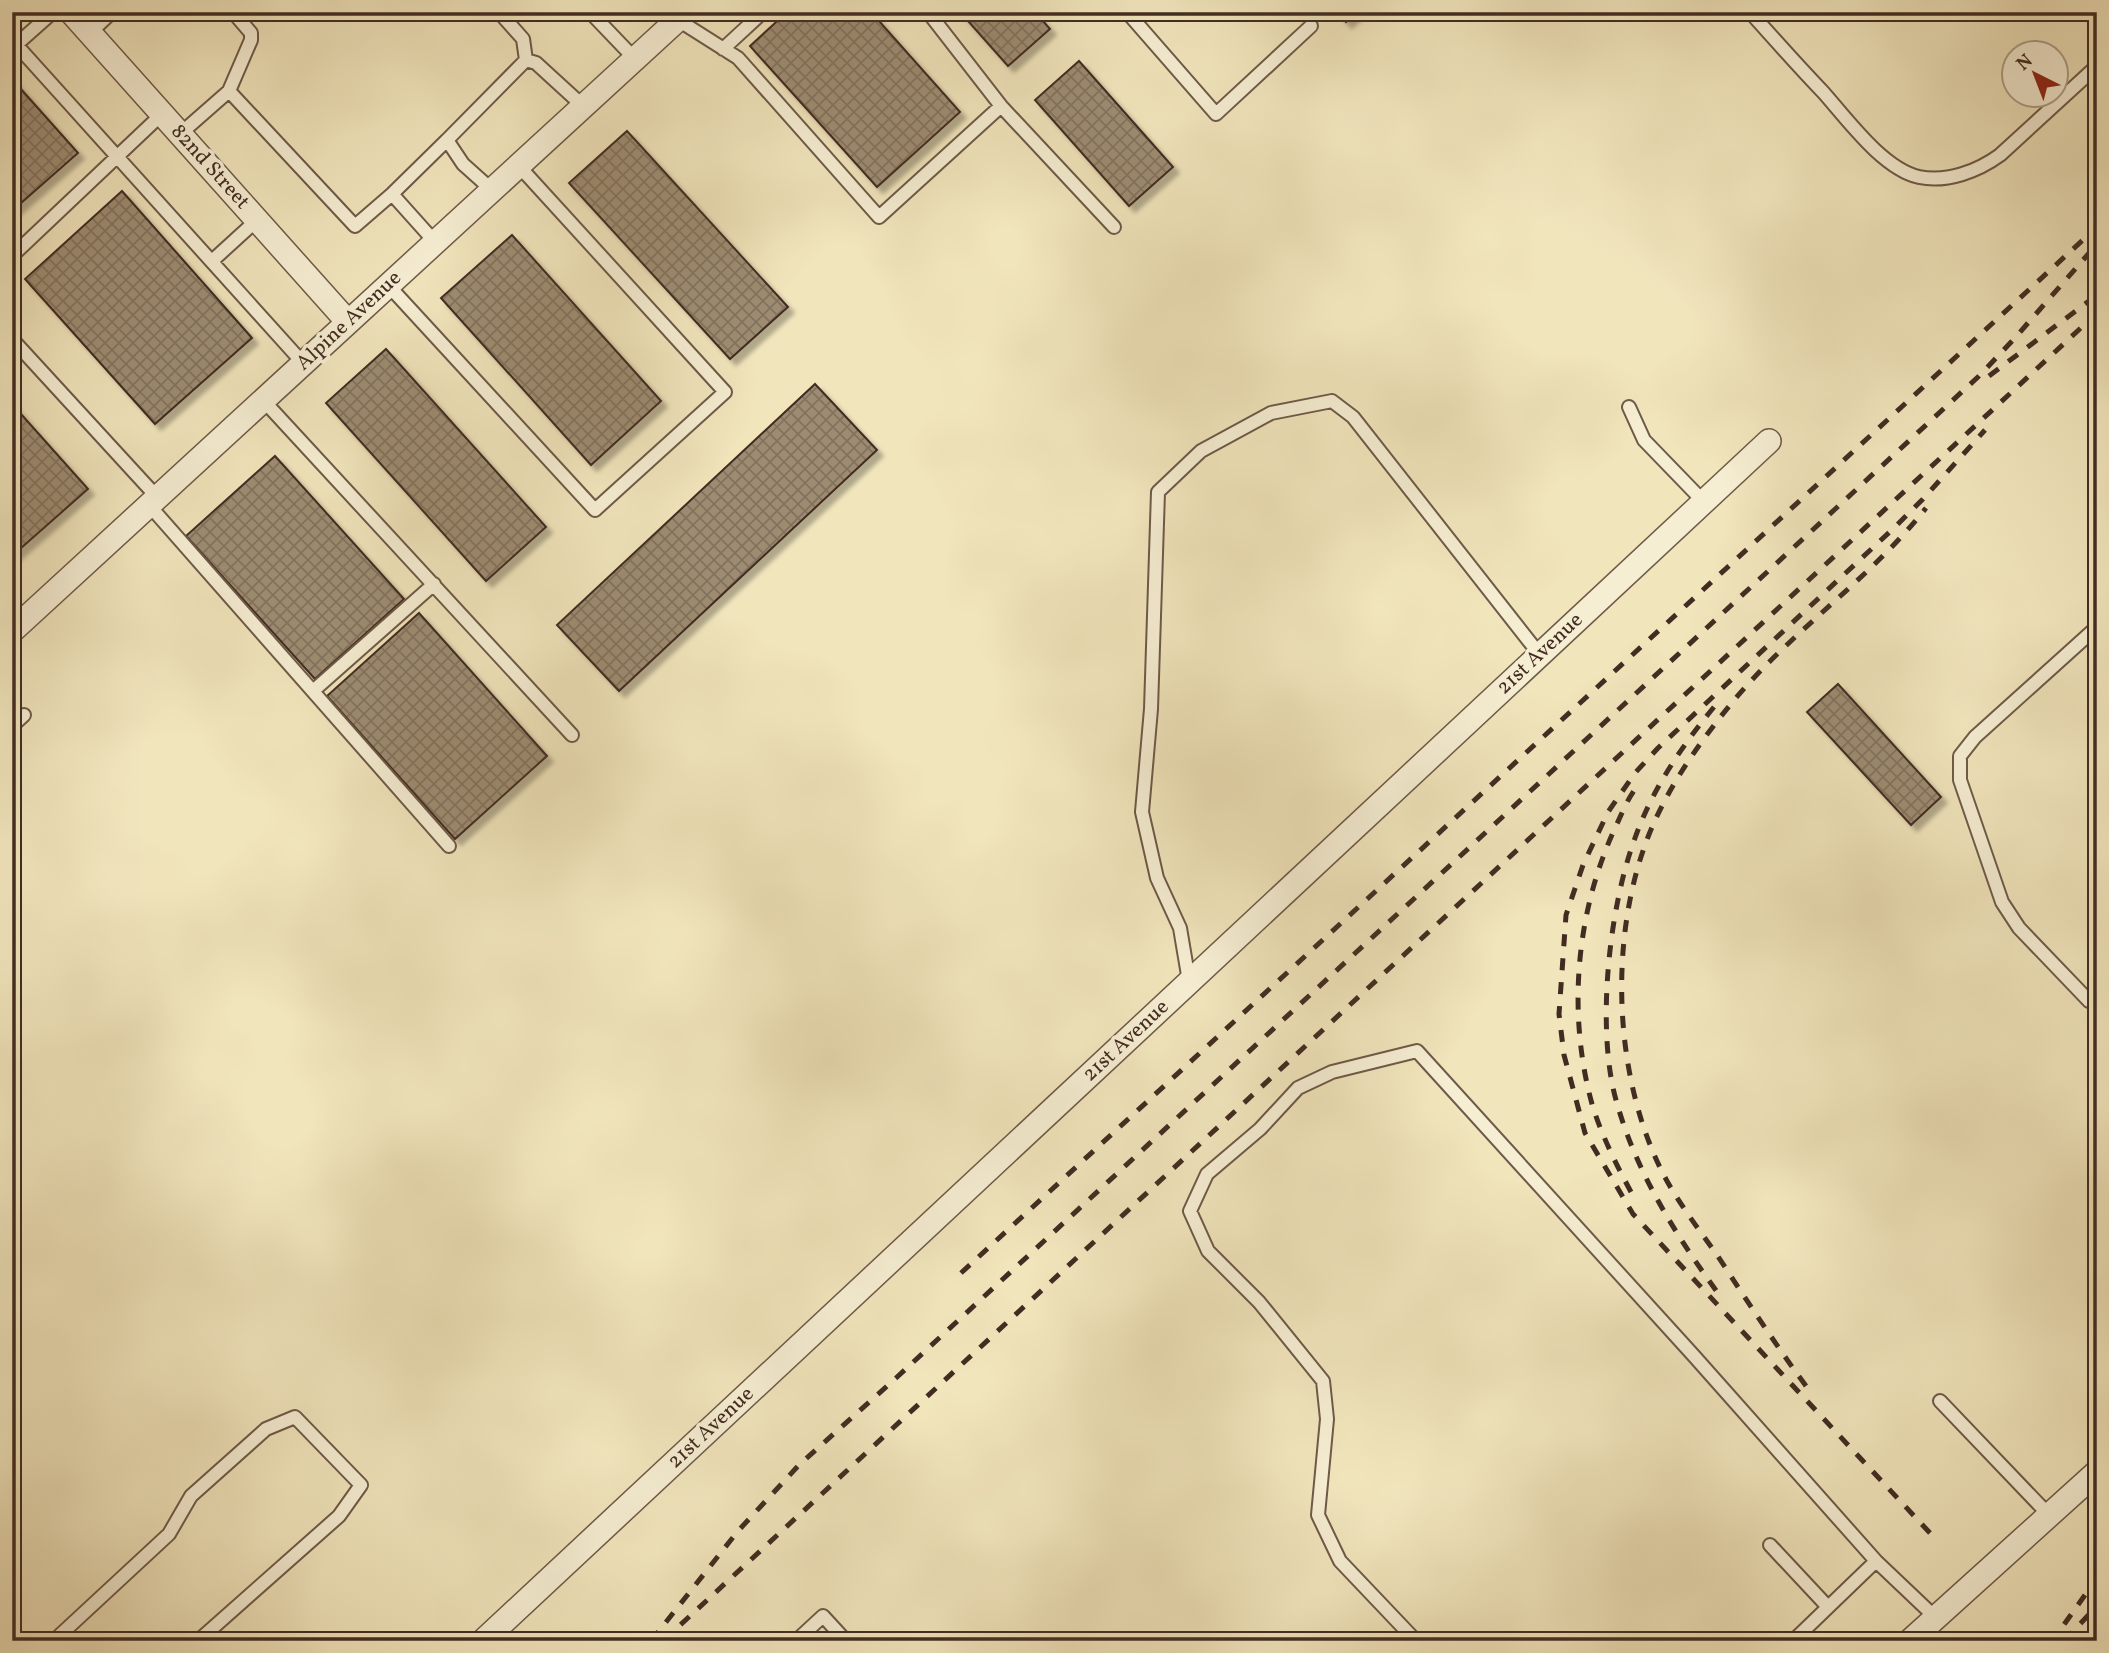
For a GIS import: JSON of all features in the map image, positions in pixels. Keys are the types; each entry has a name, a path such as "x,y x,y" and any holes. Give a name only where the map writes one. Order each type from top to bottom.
{"street":[{"name":"82nd Street","path":"71,12 348,322"},
{"name":"Alpine Avenue","path":"12,631 682,16"},
{"name":"21st Avenue","path":"483,1641 1769,441"},
{"path":"1910,1641 2097,1472"}],"lane":[{"path":"52,12 14,42 303,363"},
{"path":"90,33 111,12"},
{"path":"180,134 229,91 251,40 251,33 233,12"},
{"path":"499,12 523,39 526,60"},
{"path":"590,12 635,59"},
{"path":"723,49 763,12"},
{"path":"928,12 1001,106 1114,228"},
{"path":"1127,12 1216,114 1311,26"},
{"path":"1750,12 1876,151 1902,170 1918,177 1952,176 1985,165 2000,155 2097,66"},
{"path":"682,16 738,58 879,217 1001,106"},
{"path":"229,91 355,226 392,194 526,60"},
{"path":"526,60 536,64 583,106"},
{"path":"12,256 162,114"},
{"path":"447,140 463,164 492,190"},
{"path":"388,285 595,510 725,392 518,165"},
{"path":"392,194 435,242"},
{"path":"212,261 257,220"},
{"path":"12,339 449,846"},
{"path":"263,400 572,735"},
{"path":"1189,981 1180,928 1157,878 1142,812 1151,709 1158,492 1201,451 1271,414 1332,401 1353,417 1540,655"},
{"path":"1629,407 1644,440 1704,502"},
{"path":"313,691 434,584"},
{"path":"2097,627 1975,737 1960,756 1960,779 2002,902 2019,928 2089,1001 2097,1004"},
{"path":"12,726 24,715"},
{"path":"1416,1641 1340,1561 1318,1515 1327,1419 1323,1381 1259,1302 1208,1251 1190,1210 1207,1174 1260,1129 1298,1088 1332,1072 1418,1051 1875,1561 1936,1618"},
{"path":"1940,1401 2049,1515"},
{"path":"59,1641 59,1636 169,1534 191,1496 266,1429 295,1417 360,1485 339,1516 198,1641"},
{"path":"1770,1545 1828,1607"},
{"path":"1793,1641 1875,1561"},
{"path":"796,1641 823,1616 846,1641"}],"building":[{"path":"787,12 871,12 960,112 877,187 750,46"},
{"path":"960,12 1035,12 1050,29 1008,66"},
{"path":"1337,12 1357,12 1346,22"},
{"path":"1079,61 1173,167 1129,206 1035,100"},
{"path":"12,79 78,153 12,211"},
{"path":"627,131 788,307 730,359 569,183"},
{"path":"122,191 252,338 155,424 25,279"},
{"path":"512,235 661,401 591,465 441,298"},
{"path":"386,349 546,527 486,581 326,403"},
{"path":"815,384 877,450 619,691 557,625"},
{"path":"12,404 88,489 12,556"},
{"path":"275,456 404,599 315,679 186,536"},
{"path":"419,613 547,756 455,839 327,696"},
{"path":"1838,684 1941,797 1911,825 1807,712"}],"railway":[{"path":"961,1273 2097,227"},
{"path":"651,1641 738,1531 799,1465 1979,376 2097,244"},
{"path":"1989,376 2097,295"},
{"path":"663,1641 2097,313"},
{"path":"1930,1533 1633,1214 1585,1133 1564,1055 1559,1014 1566,915 1583,865 1608,812 1635,773 1658,748 1895,527 1985,430"},
{"path":"1806,1386 1678,1200 1649,1142 1636,1100 1622,1011 1626,920 1635,877 1648,837 1665,800 1698,747 1758,674 1881,558 1926,508"},
{"path":"1714,707 1668,769 1635,838 1618,898 1606,1004 1610,1071 1624,1127 1660,1204 1723,1300"},
{"path":"1631,1192 1609,1149 1592,1104 1584,1069 1578,998 1584,927 1592,892 1602,859 1636,788"},
{"path":"2047,1641 2063,1626 2097,1578"},
{"path":"2064,1641 2097,1606"}]}
